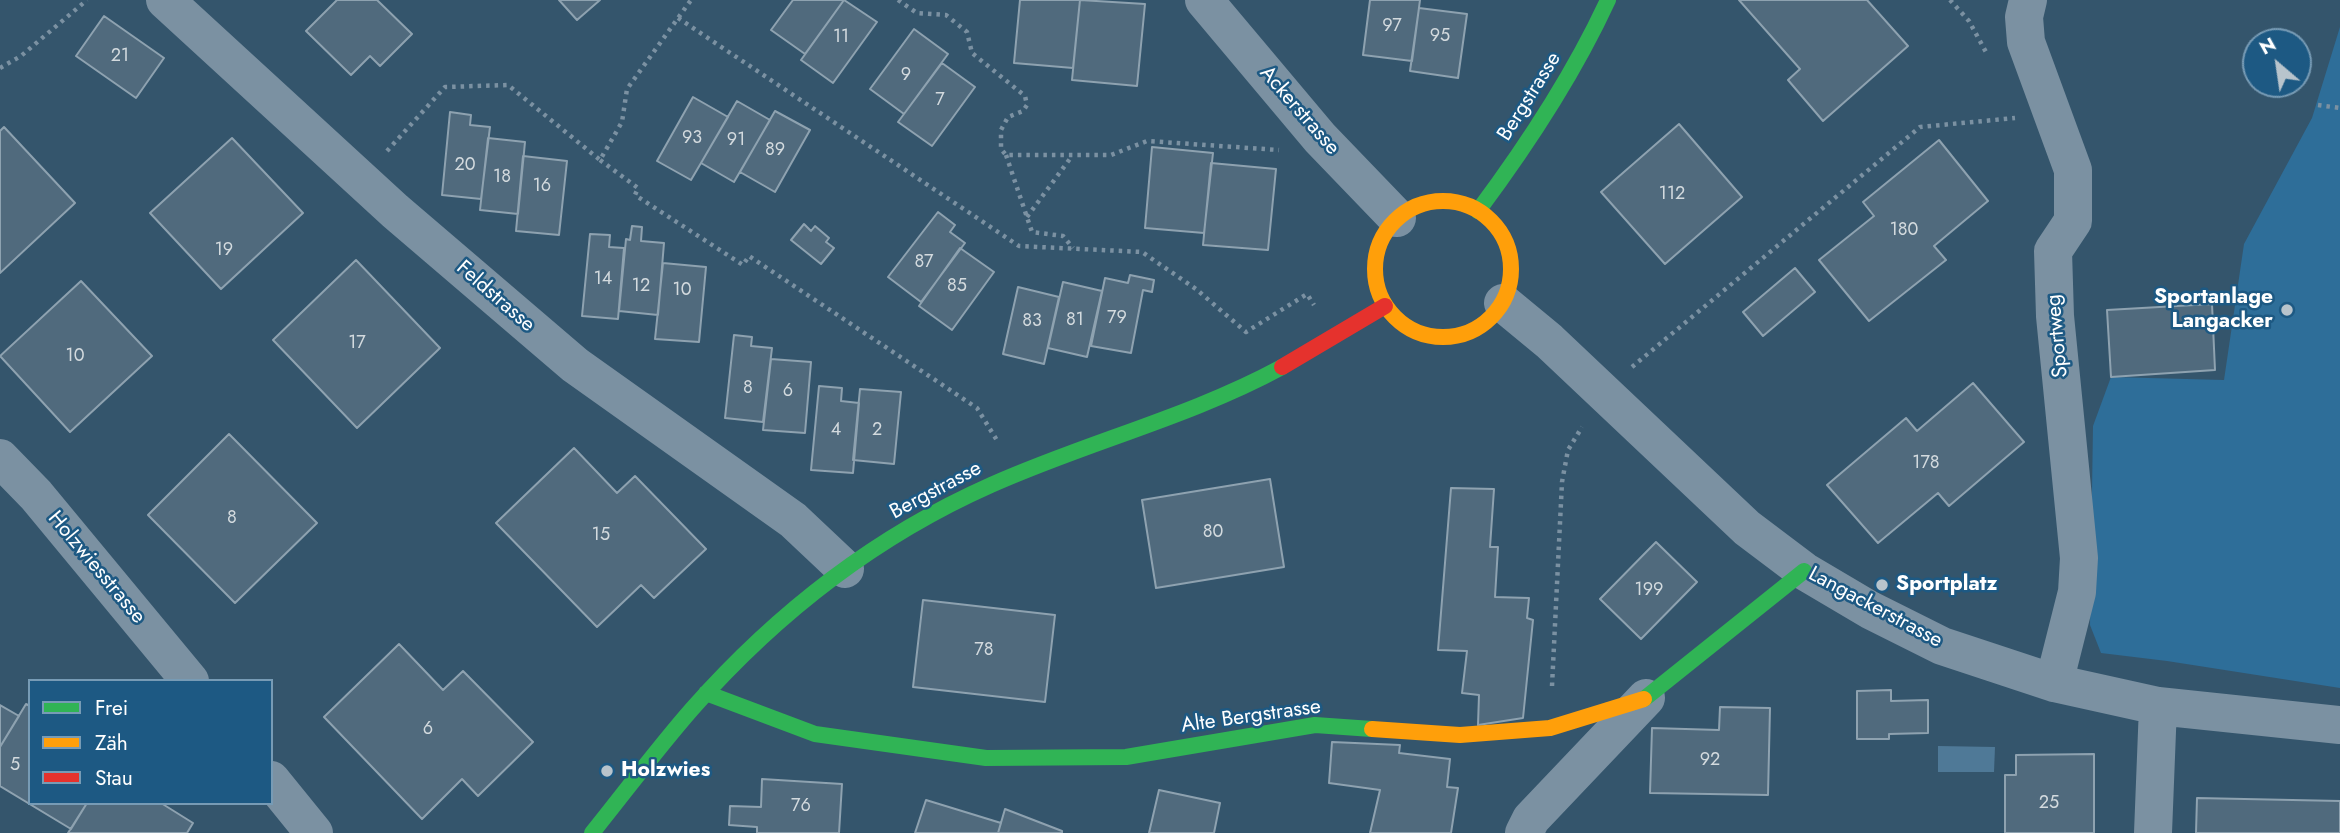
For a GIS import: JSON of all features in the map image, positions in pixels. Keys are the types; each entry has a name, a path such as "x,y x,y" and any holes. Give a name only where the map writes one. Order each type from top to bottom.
{"street":[{"name":"Feldstrasse","path":"165,0 361,180 575,365 793,520 845,569"},
{"name":"Ackerstrasse","path":"1204,0 1320,138 1397,219"},
{"name":"Bergstrasse","path":"1478,211 1514,163 1582,55 1608,0"},
{"name":"Sportweg","path":"2028,0 2024,17 2025,43 2073,170 2073,220 2053,251 2055,316 2079,558 2077,592 2054,683"},
{"path":"1436,201 1458,202 1478,211 1494,224 1506,242 1511,262 1510,283 1503,303 1488,321 1478,327 1467,333 1444,338 1421,335 1400,323 1385,306 1377,289 1374,270 1377,251 1385,233 1397,219 1415,207 1436,201"},
{"name":"Langackerstrasse","path":"1503,303 1549,341 1747,528 1804,571 1870,610 1942,646 2054,683 2158,705 2340,725"},
{"name":"Bergstrasse","path":"592,833 706,693 775,627 845,569 914,524 1018,472 1160,421 1236,390 1336,337 1385,306"},
{"name":"Holzwiesstrasse","path":"0,458 36,495 188,679"},
{"name":"Alte Bergstrasse","path":"706,693 815,734 986,758 1126,757 1315,724 1460,735 1549,728 1646,698 1804,571"},
{"path":"1524,833 1531,819 1646,698"},
{"path":"2153,833 2158,705"},
{"path":"273,782 314,833"}],"path":[{"path":"0,68 21,56 87,0"},
{"path":"600,160 622,122 627,89 691,0"},
{"path":"898,0 917,13 946,15 967,32 972,53 1026,96 1027,105 1023,111 1008,117 1001,130 1001,149 1006,155 1032,232 1063,236 1073,248"},
{"path":"678,18 1019,246 1142,252 1196,289 1245,332 1307,294 1336,337"},
{"path":"361,180 445,87 508,85 638,188 635,195 743,265 749,256 977,408 1018,472"},
{"path":"2318,104 2340,108"},
{"path":"1549,728 1562,482 1568,450 1601,392 1920,127 2016,118"},
{"path":"1006,155 1111,155 1147,141 1301,152 1320,138"},
{"path":"1027,217 1073,155"}],"shaded area":[{"name":"Sportanlage Langacker","path":"2340,27 2340,688 2101,653 2090,625 2093,426 2111,377 2224,380 2244,244 2312,118"},
{"path":"1938,746 1995,747 1994,772 1938,772"}],"building":[{"path":"337,0 377,0 412,34 380,66 370,56 351,75 306,31"},
{"path":"559,0 600,0 577,20"},
{"path":"793,0 844,0 805,54 771,30"},
{"path":"844,0 877,22 833,83 801,60"},
{"path":"1020,0 1080,0 1073,68 1014,63"},
{"path":"1080,0 1145,4 1137,86 1072,80"},
{"path":"1370,0 1420,0 1412,61 1363,55"},
{"path":"1739,0 1867,0 1908,46 1823,121 1788,80 1800,69"},
{"path":"1419,8 1467,14 1458,78 1410,71"},
{"path":"104,16 164,58 136,98 76,56"},
{"path":"914,29 948,54 904,114 870,89"},
{"path":"942,63 975,87 932,146 898,122"},
{"path":"693,97 728,117 691,180 657,161"},
{"path":"737,101 770,120 734,182 701,163"},
{"path":"775,111 810,130 775,192 740,172"},
{"path":"450,112 471,115 470,125 490,127 481,199 442,195"},
{"path":"1679,124 1742,197 1665,264 1601,192"},
{"path":"4,127 75,203 0,273 0,131"},
{"path":"232,138 303,213 221,289 150,213"},
{"path":"488,138 525,142 518,214 480,210"},
{"path":"1939,140 1988,201 1934,246 1946,260 1869,321 1819,260 1874,216 1863,202"},
{"path":"1152,147 1213,153 1204,233 1145,228"},
{"path":"523,156 567,161 559,235 516,231"},
{"path":"1211,163 1276,169 1268,250 1203,245"},
{"path":"938,212 955,225 950,232 965,243 921,302 888,277"},
{"path":"804,224 811,231 815,226 829,238 826,242 834,248 821,264 791,240"},
{"path":"632,226 642,227 641,241 664,243 658,315 619,311 626,239 630,240"},
{"path":"590,234 610,235 609,247 624,248 618,319 582,316"},
{"path":"960,248 994,272 952,330 919,306"},
{"path":"356,260 440,348 357,428 273,340"},
{"path":"663,263 706,267 699,342 655,339"},
{"path":"1795,268 1815,292 1763,336 1743,312"},
{"path":"1130,275 1154,280 1152,292 1143,290 1131,353 1091,346 1105,278 1128,283"},
{"path":"81,281 152,356 70,432 0,356"},
{"path":"1063,282 1102,291 1087,357 1048,348"},
{"path":"1018,287 1059,297 1044,364 1003,354"},
{"path":"2212,304 2215,370 2111,377 2107,310"},
{"path":"734,335 752,337 751,346 772,348 763,422 725,418"},
{"path":"771,359 811,362 805,433 763,430"},
{"path":"1973,383 2024,442 1949,506 1938,493 1878,543 1827,485 1906,418 1917,431"},
{"path":"819,386 842,388 841,401 859,403 853,473 811,470"},
{"path":"860,389 901,392 894,464 853,460"},
{"path":"229,434 317,523 235,603 148,515"},
{"path":"574,448 617,493 635,476 706,549 654,598 641,585 597,627 496,523"},
{"path":"1270,479 1284,567 1156,588 1142,500"},
{"path":"1451,488 1494,489 1490,547 1498,547 1495,597 1529,598 1527,618 1533,620 1523,718 1478,725 1479,695 1462,693 1467,651 1438,650"},
{"path":"1656,542 1697,582 1641,639 1600,599"},
{"path":"923,600 1055,615 1045,702 913,687"},
{"path":"399,644 443,690 463,671 533,742 478,796 462,779 422,819 324,717"},
{"path":"1891,690 1891,701 1928,700 1928,733 1889,734 1889,739 1857,739 1857,691"},
{"path":"26,704 28,705 28,803 0,786 0,747"},
{"path":"0,705 19,716 0,747"},
{"path":"1720,707 1770,708 1768,795 1650,793 1652,728 1719,730"},
{"path":"1332,742 1400,745 1399,753 1450,759 1447,787 1458,788 1451,833 1370,833 1380,790 1329,783"},
{"path":"2094,754 2094,833 2005,833 2005,775 2016,775 2016,755"},
{"path":"762,779 842,784 839,833 757,833 757,827 729,825 730,806 761,807"},
{"path":"1159,790 1220,803 1214,833 1149,833"},
{"path":"2197,798 2340,801 2340,833 2196,833"},
{"path":"926,800 1001,823 998,833 915,833"},
{"path":"31,805 86,805 71,829"},
{"path":"86,805 164,805 193,823 187,833 68,833"},
{"path":"1005,809 1062,831 1062,833 998,833"}],"traffic: fast":[{"path":"1478,211 1549,109 1608,0"},
{"path":"592,833 679,724 724,674 793,610 868,554 907,528 991,485 1175,415 1282,367"},
{"path":"1644,699 1804,571"},
{"path":"706,693 815,734 986,758 1126,757 1315,725 1372,729"}],"traffic: slow":[{"path":"1443,201 1469,206 1491,221 1506,243 1511,269 1506,295 1491,317 1469,332 1443,337 1417,332 1395,317 1380,295 1375,269 1380,243 1395,221 1417,206 1443,201"},
{"path":"1372,729 1460,735 1550,728 1644,699"}],"traffic: jam":[{"path":"1282,367 1385,306"}],"place":[{"name":"Sportanlage Langacker","path":"2287,310"},
{"name":"Sportplatz","path":"1882,585"},
{"name":"Holzwies","path":"607,771"}]}
